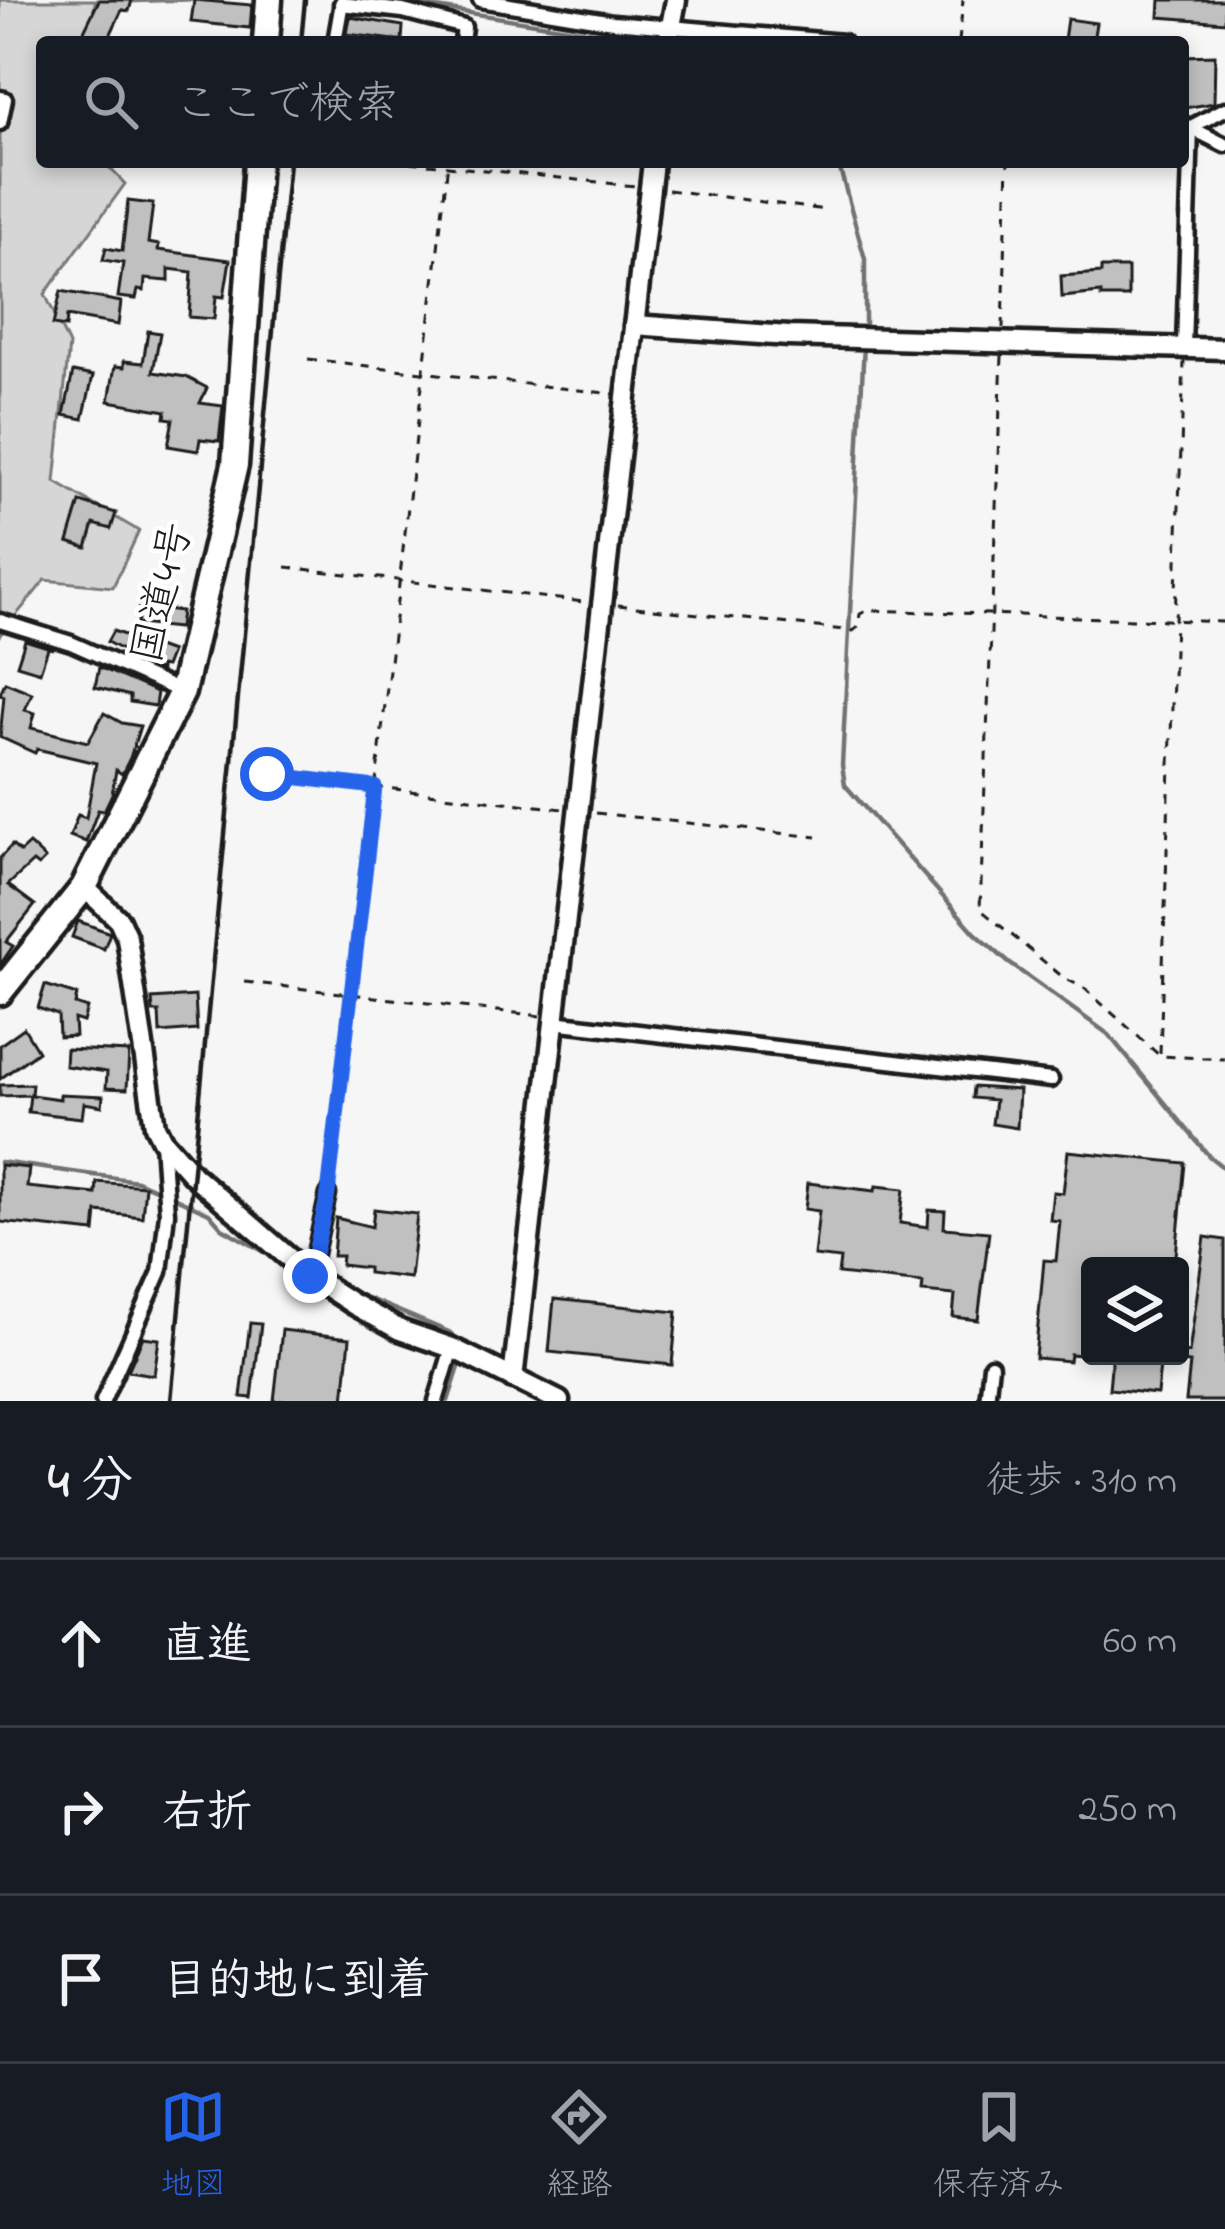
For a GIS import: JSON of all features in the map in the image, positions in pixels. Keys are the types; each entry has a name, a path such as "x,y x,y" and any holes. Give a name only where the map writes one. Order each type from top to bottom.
{"highway":[{"path":"266,36 269,0"},
{"name":"国道4号","path":"0,992 85,887 182,692 235,465 257,168"}],"street":[{"path":"480,0 670,35 676,0"},
{"path":"335,36 342,2 428,9 464,27 463,36"},
{"path":"0,98 5,99 0,123"},
{"path":"1189,125 1225,109"},
{"path":"1189,127 1225,145"},
{"path":"513,1379 652,168"},
{"path":"1184,347 1186,168"},
{"path":"634,325 769,335 1225,349"},
{"path":"0,621 71,643 182,692"},
{"path":"85,887 105,903 127,938 151,1104 161,1140 167,1213 160,1272 104,1401"},
{"path":"553,1020 1052,1080"},
{"path":"161,1140 193,1175 310,1276 400,1330 452,1348 560,1401"},
{"path":"310,1276 328,1194"},
{"path":"436,1401 452,1348"},
{"path":"988,1401 991,1365"}],"path":[{"path":"960,36 963,0"},
{"path":"328,1194 448,168"},
{"path":"482,168 826,210"},
{"path":"1008,168 980,909 1064,978 1084,988 1160,1056 1225,1059"},
{"path":"1160,1056 1184,347"},
{"path":"308,358 626,395"},
{"path":"286,567 853,631 860,614 868,610 1225,622"},
{"path":"267,774 817,837"},
{"path":"245,982 553,1020"}],"shaded area":[{"path":"0,0 194,0 95,3 89,36 36,36 36,168 110,168 125,184 45,294 69,345 55,482 139,531 113,587 45,580 0,635"}],"building":[{"path":"99,0 132,0 110,36 82,35"},
{"path":"194,0 252,5 250,28 191,22"},
{"path":"1160,0 1225,0 1225,22 1159,17"},
{"path":"350,17 403,26 402,36 347,34"},
{"path":"1067,19 1096,23 1094,36 1065,36"},
{"path":"1215,55 1214,103 1189,107 1189,56"},
{"path":"128,201 153,204 148,243 159,245 158,250 230,260 224,297 216,296 214,319 189,317 192,272 169,269 169,281 145,279 144,291 138,290 136,299 118,297 123,263 103,260 106,248 122,251"},
{"path":"1101,268 1128,268 1128,297 1101,297 1101,293 1062,297 1061,276 1101,273"},
{"path":"61,291 121,302 118,325 67,316 66,327 53,325"},
{"path":"148,331 160,333 153,372 186,377 207,388 200,403 223,406 219,441 200,439 198,451 168,446 173,419 165,418 166,411 109,401 115,366 124,367 124,361 143,363"},
{"path":"73,372 93,376 83,419 64,415"},
{"path":"80,502 116,513 111,529 94,524 87,548 68,542"},
{"path":"139,606 181,611 179,628 137,624"},
{"path":"113,631 171,652 165,667 160,666 160,671 107,642"},
{"path":"25,640 54,649 48,648 40,672 17,665"},
{"path":"99,667 157,692 155,706 130,702 130,696 95,687"},
{"path":"5,682 32,693 25,710 35,713 31,728 88,742 104,713 140,726 130,758 122,774 116,770 112,794 104,811 98,810 86,842 70,836 78,815 86,818 96,763 37,749 35,753 0,737 4,696 0,694"},
{"path":"29,844 45,859 38,866 33,862 8,885 35,905 6,942 13,946 0,965 0,858 12,845 20,852"},
{"path":"78,921 110,933 104,949 72,937"},
{"path":"45,985 77,995 75,1004 87,1008 83,1022 74,1019 75,1036 59,1037 58,1015 38,1008"},
{"path":"195,996 197,1030 160,1033 159,1012 153,1012 152,999"},
{"path":"24,1028 38,1051 0,1079 0,1045"},
{"path":"66,1049 129,1052 127,1089 106,1088 107,1072 65,1066"},
{"path":"32,1084 31,1095 103,1096 102,1106 84,1103 82,1118 28,1112 30,1095 0,1096 0,1085"},
{"path":"973,1087 1019,1090 1017,1128 992,1124 995,1100 972,1098"},
{"path":"1068,1151 1185,1163 1176,1257 1081,1257 1081,1355 1070,1354 1069,1361 1035,1358 1044,1260 1056,1261 1060,1221 1050,1220 1053,1192 1063,1193"},
{"path":"0,1165 29,1168 27,1187 96,1194 97,1182 145,1186 142,1217 97,1212 95,1232 0,1222"},
{"path":"808,1183 875,1191 876,1186 904,1189 900,1223 928,1227 929,1210 945,1211 944,1228 989,1232 978,1320 953,1317 955,1295 922,1292 923,1283 838,1274 840,1259 814,1256 819,1211 805,1209"},
{"path":"374,1209 417,1214 410,1278 368,1273 368,1268 341,1265 342,1256 333,1256 336,1218 372,1227"},
{"path":"1205,1237 1225,1240 1225,1401 1186,1401"},
{"path":"554,1299 677,1312 672,1365 549,1352"},
{"path":"250,1323 261,1324 252,1398 241,1397"},
{"path":"282,1330 350,1338 344,1401 274,1401"},
{"path":"143,1337 159,1339 154,1375 128,1371"},
{"path":"1111,1365 1160,1365 1157,1394 1109,1389"}],"waterway":[{"path":"384,0 615,36"},
{"path":"840,168 865,259 865,332"},
{"path":"864,344 842,765 845,785 975,933 1108,1034 1225,1169"},
{"path":"0,1162 137,1181 209,1213 222,1228 277,1259"},
{"path":"348,1290 449,1332 466,1347"},
{"path":"448,1401 462,1358"}],"railway":[{"path":"302,36 305,0"},
{"path":"171,1401 288,168"}],"route":[{"path":"267,774 375,787 328,1194 310,1276"}]}
